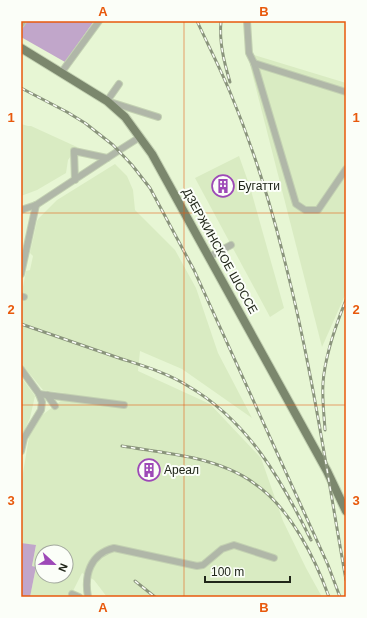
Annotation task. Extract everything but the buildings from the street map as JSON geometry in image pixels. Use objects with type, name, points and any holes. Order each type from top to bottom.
[{"type":"main road","name":"ДЗЕРЖИНСКОЕ ШОССЕ","points":[[21,48],[107,101],[125,117],[152,154],[327,471],[346,511]]},
{"type":"street","points":[[61,73],[99,21]]},
{"type":"street","points":[[247,21],[249,53],[254,63],[296,204],[304,210],[318,210],[346,169]]},
{"type":"street","points":[[254,63],[346,92]]},
{"type":"street","points":[[119,84],[107,101],[158,117]]},
{"type":"street","points":[[21,210],[36,205],[140,138]]},
{"type":"street","points":[[75,180],[74,151],[107,158]]},
{"type":"street","points":[[21,274],[36,205]]},
{"type":"street","points":[[21,238],[29,238]]},
{"type":"street","points":[[209,257],[231,245]]},
{"type":"street","points":[[23,265],[31,263],[25,258]]},
{"type":"street","points":[[21,369],[39,394],[42,402],[41,410],[24,438],[21,451]]},
{"type":"street","points":[[39,394],[124,405]]},
{"type":"street","points":[[47,394],[55,406]]},
{"type":"street","points":[[88,597],[87,580],[93,561],[105,550],[114,548],[197,566],[204,565],[222,548],[234,545],[274,558]]},
{"type":"street","points":[[72,594],[79,597]]},
{"type":"shaded area","points":[[26,21],[94,21],[65,62],[21,37],[21,31]]},
{"type":"shaded area","points":[[254,55],[346,83],[346,293],[322,347],[249,61]]},
{"type":"shaded area","points":[[21,124],[31,126],[77,147],[68,160],[66,173],[37,190],[21,196]]},
{"type":"shaded area","points":[[239,156],[250,187],[284,308],[270,317],[195,178]]},
{"type":"shaded area","points":[[115,164],[127,176],[133,190],[135,210],[175,250],[196,288],[218,353],[252,418],[182,369],[140,351],[138,371],[210,404],[261,458],[283,521],[322,597],[107,597],[94,580],[82,573],[70,597],[30,597],[34,577],[34,584],[74,584],[74,544],[34,544],[34,546],[21,543],[21,485],[29,437],[41,416],[62,400],[64,393],[43,390],[21,363],[21,301],[23,301],[25,293],[22,292],[26,271],[30,270],[33,256],[30,253],[39,218],[57,200]]},
{"type":"shaded area","points":[[21,377],[35,396],[30,418],[21,438]]},
{"type":"shaded area","points":[[21,543],[34,545],[32,566],[34,566],[34,577],[30,597],[21,597]]},
{"type":"shaded area","points":[[34,556],[34,566],[32,566]]},
{"type":"railway","points":[[197,21],[226,83],[246,134],[268,198],[280,241],[295,301],[311,381],[346,580]]},
{"type":"railway","points":[[221,21],[222,52],[230,82]]},
{"type":"railway","points":[[21,88],[85,123],[113,145],[132,165],[150,188],[194,270],[328,565],[340,597]]},
{"type":"railway","points":[[325,430],[323,395],[324,373],[331,341],[346,300]]},
{"type":"railway","points":[[21,324],[162,373],[180,381],[209,400],[228,416],[261,453],[288,495],[311,540]]},
{"type":"railway","points":[[122,446],[202,460],[234,471],[255,484],[268,494],[279,506],[300,535],[309,550],[329,597]]},
{"type":"railway","points":[[135,581],[155,597]]},
{"type":"place","name":"Бугатти","points":[[223,186]]},
{"type":"place","name":"Ареал","points":[[149,470]]}]
